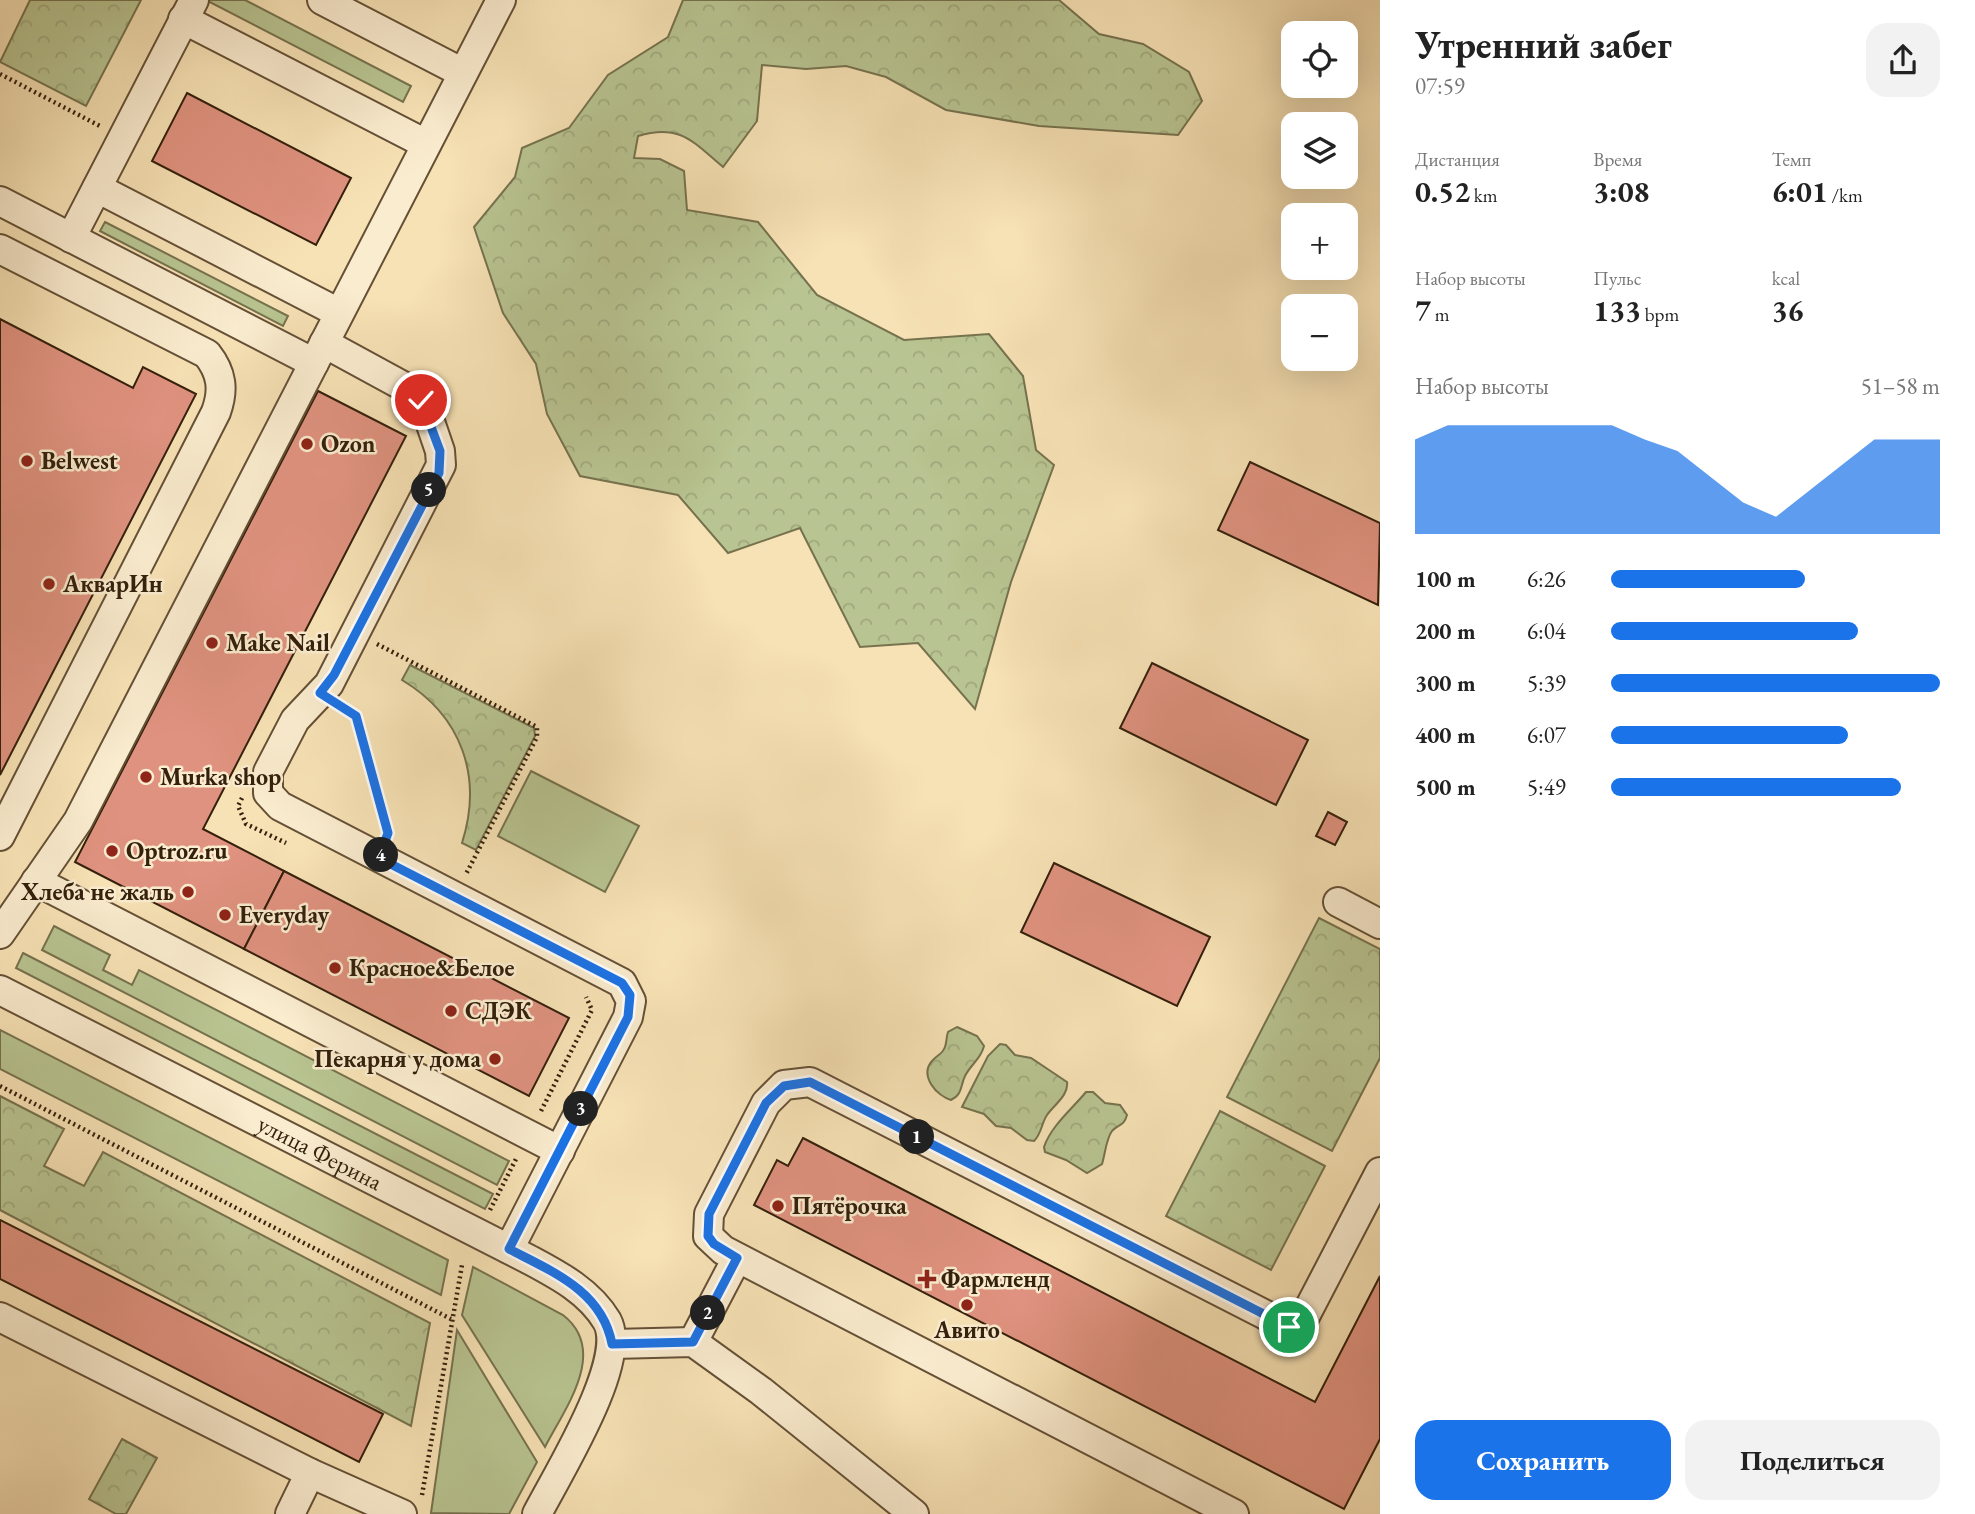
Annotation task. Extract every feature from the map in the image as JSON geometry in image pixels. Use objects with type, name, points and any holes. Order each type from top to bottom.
[{"type":"street","points":[[323,0],[463,73]]},
{"type":"street","points":[[0,934],[78,821],[501,0]]},
{"type":"street","points":[[71,238],[188,10],[426,144]]},
{"type":"street","points":[[97,188],[340,313]]},
{"type":"street","points":[[0,201],[71,238],[319,353],[414,392],[426,410],[441,458],[439,473],[329,684],[295,720],[268,772],[268,793],[280,806],[622,983],[630,995],[628,1017],[509,1249]]},
{"type":"street","points":[[0,248],[207,354],[215,363],[221,383],[216,412],[0,836]]},
{"type":"street","points":[[36,881],[560,1151]]},
{"type":"street","points":[[1338,902],[1380,924]]},
{"type":"street","name":"улица Ферина","points":[[0,990],[567,1280],[593,1302],[608,1324],[612,1344]]},
{"type":"street","points":[[1234,1514],[737,1258],[714,1244],[708,1236],[709,1214],[766,1103],[775,1091],[795,1082],[810,1082],[1289,1327],[1303,1320],[1380,1172]]},
{"type":"street","points":[[693,1342],[737,1258]]},
{"type":"street","points":[[0,1317],[310,1473],[411,1507]]},
{"type":"street","points":[[537,1514],[592,1408],[606,1375],[612,1344],[693,1342],[761,1391],[914,1514]]},
{"type":"street","points":[[290,1514],[310,1473]]},
{"type":"path","points":[[0,74],[123,137]]},
{"type":"path","points":[[356,633],[535,725],[538,730],[455,897]]},
{"type":"path","points":[[320,693],[356,716],[388,833],[379,858]]},
{"type":"path","points":[[238,806],[245,793]]},
{"type":"path","points":[[545,1104],[593,1010],[588,998]]},
{"type":"path","points":[[0,1086],[451,1319]]},
{"type":"path","points":[[488,1214],[514,1163]]},
{"type":"path","points":[[411,1507],[462,1265]]},
{"type":"green space","points":[[30,0],[141,0],[86,106],[0,62]]},
{"type":"green space","points":[[206,0],[245,0],[411,86],[403,102]]},
{"type":"green space","points":[[683,0],[1059,0],[1099,34],[1143,44],[1189,72],[1202,101],[1178,135],[1039,126],[946,110],[886,77],[846,66],[806,69],[762,65],[757,121],[723,167],[685,137],[665,132],[638,136],[634,158],[660,159],[684,171],[687,210],[758,222],[817,295],[904,340],[989,334],[1023,376],[1036,450],[1054,465],[1011,582],[975,709],[918,643],[860,647],[800,528],[728,553],[678,495],[580,476],[547,414],[536,364],[503,313],[474,227],[515,177],[522,148],[569,128],[608,75],[668,37]]},
{"type":"green space","points":[[105,222],[288,316],[283,326],[100,231]]},
{"type":"green space","points":[[410,665],[534,728],[535,736],[476,850],[462,843],[470,795],[462,750],[440,711],[402,680]]},
{"type":"green space","points":[[531,771],[639,826],[605,892],[498,836]]},
{"type":"green space","points":[[1319,918],[1380,949],[1380,1058],[1332,1151],[1227,1097]]},
{"type":"green space","points":[[54,926],[110,955],[103,970],[132,985],[139,970],[509,1161],[497,1185],[42,950]]},
{"type":"green space","points":[[23,953],[493,1194],[485,1209],[16,968]]},
{"type":"green space","points":[[957,1027],[977,1036],[984,1046],[965,1076],[959,1092],[951,1100],[935,1090],[928,1073],[932,1061],[946,1045],[948,1032]]},
{"type":"green space","points":[[0,1030],[448,1260],[441,1295],[0,1069]]},
{"type":"green space","points":[[1000,1044],[1006,1045],[1015,1055],[1031,1058],[1067,1082],[1063,1096],[1047,1115],[1034,1141],[1027,1140],[1011,1128],[996,1126],[984,1114],[962,1107],[988,1056]]},
{"type":"green space","points":[[1086,1092],[1093,1092],[1105,1103],[1120,1105],[1127,1115],[1123,1123],[1110,1134],[1102,1164],[1087,1173],[1066,1160],[1045,1152],[1044,1147],[1057,1125]]},
{"type":"green space","points":[[0,1096],[64,1129],[44,1166],[84,1186],[103,1152],[430,1323],[411,1426],[0,1210]]},
{"type":"green space","points":[[1220,1111],[1325,1166],[1271,1270],[1166,1216]]},
{"type":"green space","points":[[473,1267],[563,1315],[576,1329],[582,1345],[583,1362],[579,1380],[545,1447],[462,1315]]},
{"type":"green space","points":[[457,1330],[537,1462],[509,1514],[431,1513]]},
{"type":"green space","points":[[122,1439],[157,1458],[126,1514],[116,1514],[89,1499]]},
{"type":"building","points":[[187,93],[351,178],[316,245],[152,161]]},
{"type":"building","name":"АкварИн","points":[[0,319],[133,388],[143,367],[196,394],[0,775]]},
{"type":"building","points":[[318,391],[406,436],[203,829],[284,871],[244,949],[75,862]]},
{"type":"building","points":[[1250,462],[1380,523],[1378,605],[1218,530]]},
{"type":"building","points":[[1152,663],[1308,740],[1276,805],[1120,728]]},
{"type":"building","points":[[1328,812],[1347,822],[1335,845],[1316,836]]},
{"type":"building","points":[[1054,863],[1210,937],[1177,1006],[1021,932]]},
{"type":"building","points":[[284,871],[569,1018],[529,1096],[244,949]]},
{"type":"building","points":[[803,1138],[1315,1402],[1380,1276],[1380,1439],[1344,1509],[754,1205],[777,1160],[788,1166]]},
{"type":"building","points":[[0,1220],[383,1414],[359,1462],[0,1279]]},
{"type":"place","name":"Ozon","points":[[307,444]]},
{"type":"place","name":"Belwest","points":[[27,461]]},
{"type":"place","name":"АкварИн","points":[[49,584]]},
{"type":"place","name":"Make Nail","points":[[212,643]]},
{"type":"place","name":"Murka shop","points":[[146,777]]},
{"type":"place","name":"Optroz.ru","points":[[112,851]]},
{"type":"place","name":"Хлеба не жаль","points":[[188,892]]},
{"type":"place","name":"Everyday","points":[[225,915]]},
{"type":"place","name":"Красное&Белое","points":[[335,968]]},
{"type":"place","name":"СДЭК","points":[[451,1011]]},
{"type":"place","name":"Пекарня у дома","points":[[495,1059]]},
{"type":"place","name":"Пятёрочка","points":[[778,1206]]},
{"type":"place","name":"Фармленд","points":[[927,1279]]},
{"type":"place","name":"Авито","points":[[967,1305]]},
{"type":"route","points":[[421,400],[440,451],[439,473],[334,675],[326,689],[320,693],[356,716],[388,833],[387,843],[379,858],[622,983],[631,1001],[628,1017],[509,1249],[567,1280],[593,1302],[608,1324],[612,1344],[693,1342],[737,1258],[714,1244],[708,1236],[706,1226],[709,1214],[766,1103],[775,1091],[795,1082],[810,1082],[1289,1327]]}]
